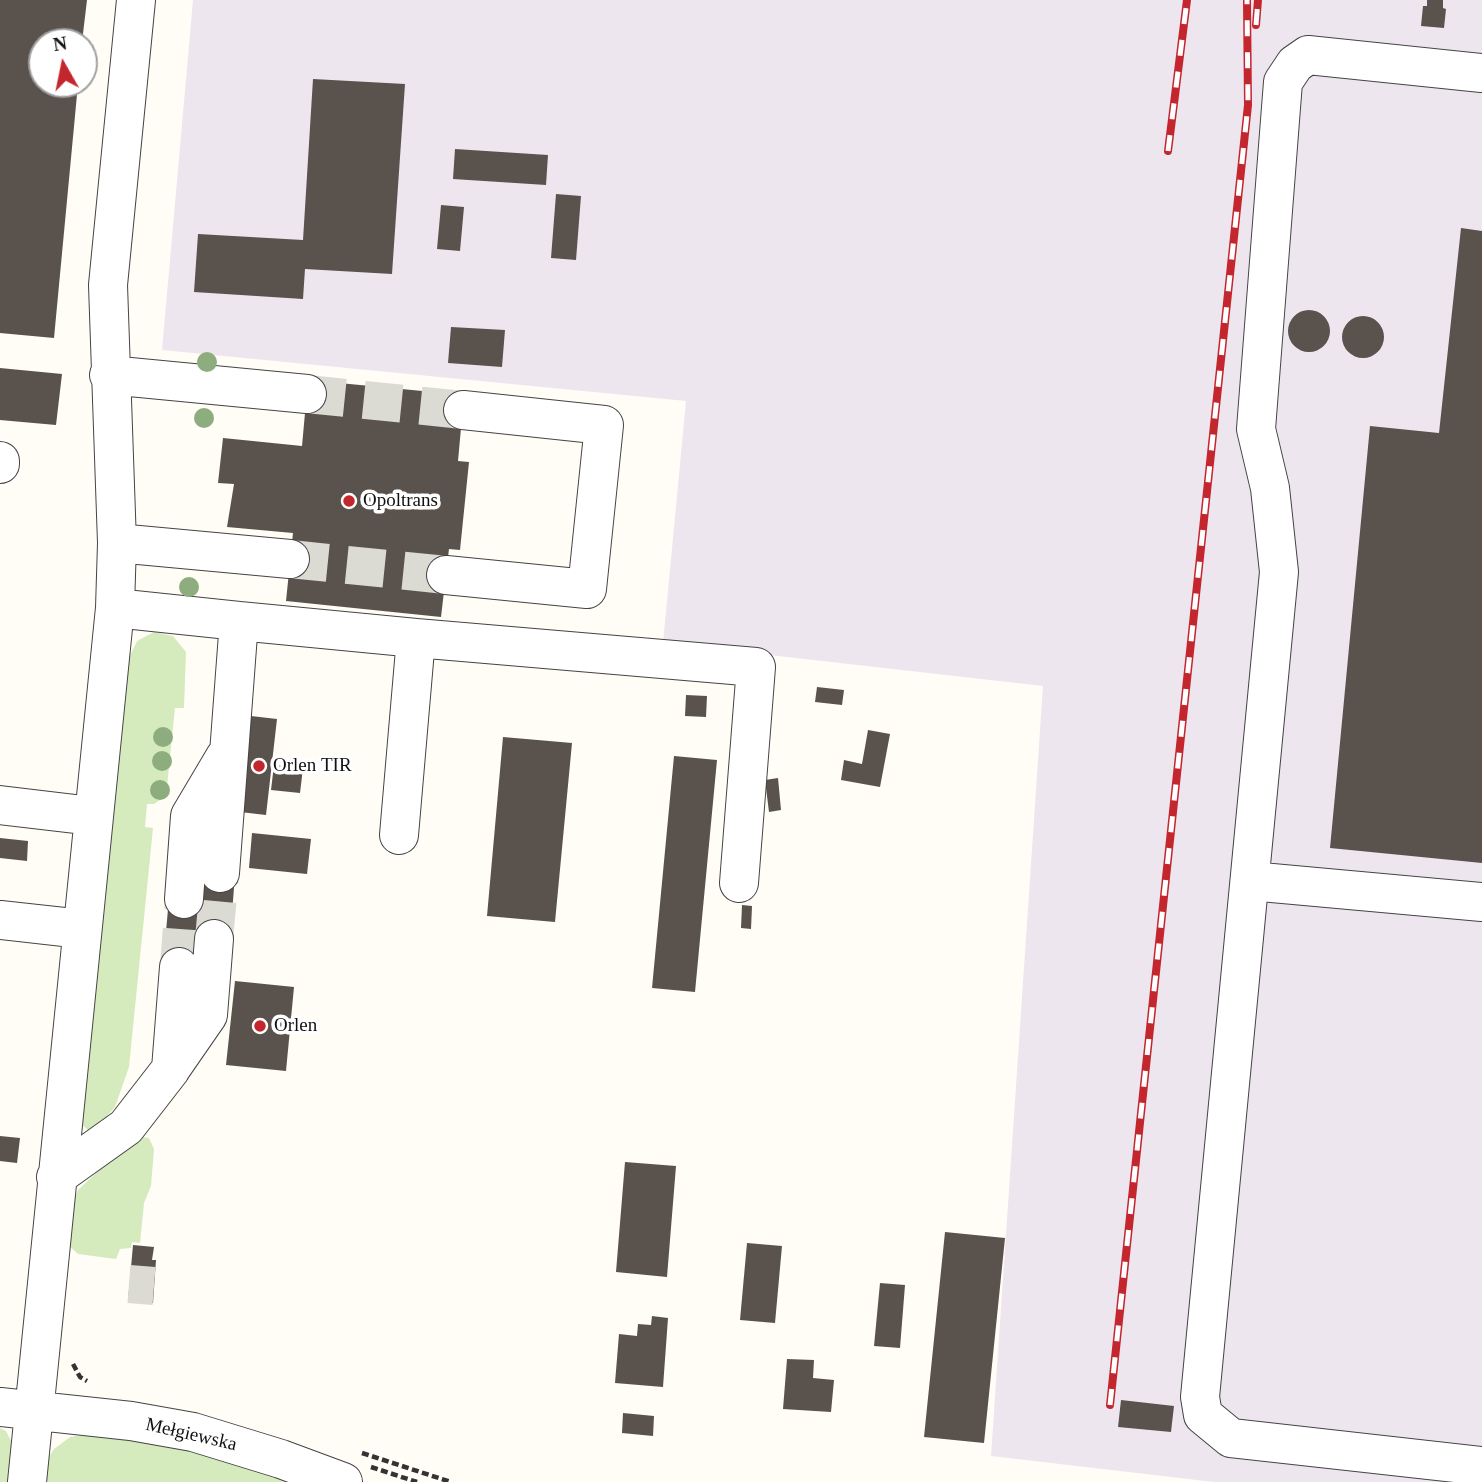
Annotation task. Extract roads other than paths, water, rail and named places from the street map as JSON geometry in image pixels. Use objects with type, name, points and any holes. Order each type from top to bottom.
[{"type":"street","points":[[27,1482],[17,1409],[56,1177],[115,608],[117,543],[108,285],[136,0]]},
{"type":"street","points":[[1482,73],[1308,55],[1295,64],[1283,82],[1256,429],[1270,488],[1279,572],[1200,1397],[1203,1415],[1231,1437],[1250,1442],[1482,1466]]},
{"type":"street","points":[[110,375],[307,394]]},
{"type":"street","points":[[446,575],[587,589],[604,425],[463,410]]},
{"type":"street","points":[[117,543],[290,559]]},
{"type":"street","points":[[115,608],[416,638],[756,667],[739,883]]},
{"type":"street","points":[[220,873],[239,621]]},
{"type":"street","points":[[400,835],[416,638]]},
{"type":"street","points":[[184,899],[190,816],[229,750]]},
{"type":"street","points":[[0,806],[92,816]]},
{"type":"street","points":[[1250,881],[1482,902]]},
{"type":"street","points":[[0,920],[82,929]]},
{"type":"street","points":[[56,1177],[125,1127],[171,1069],[208,1015],[214,939]]},
{"type":"street","points":[[171,1069],[179,967]]},
{"type":"street","name":"Mełgiewska","points":[[17,1409],[131,1421],[193,1432],[281,1459],[343,1482]]},
{"type":"tunnel","points":[[307,394],[463,410]]},
{"type":"tunnel","points":[[290,559],[446,575]]},
{"type":"tunnel","points":[[214,939],[220,873]]},
{"type":"tunnel","points":[[179,967],[184,899]]},
{"type":"tunnel","points":[[129,1284],[154,1286]]},
{"type":"railway","points":[[1168,151],[1187,0]]},
{"type":"railway","points":[[1110,1405],[1248,105],[1247,0]]},
{"type":"railway","points":[[1256,25],[1258,0]]},
{"type":"place","name":"Opoltrans","points":[[349,501]]},
{"type":"place","name":"Orlen TIR","points":[[259,766]]},
{"type":"place","name":"Orlen","points":[[260,1026]]}]
